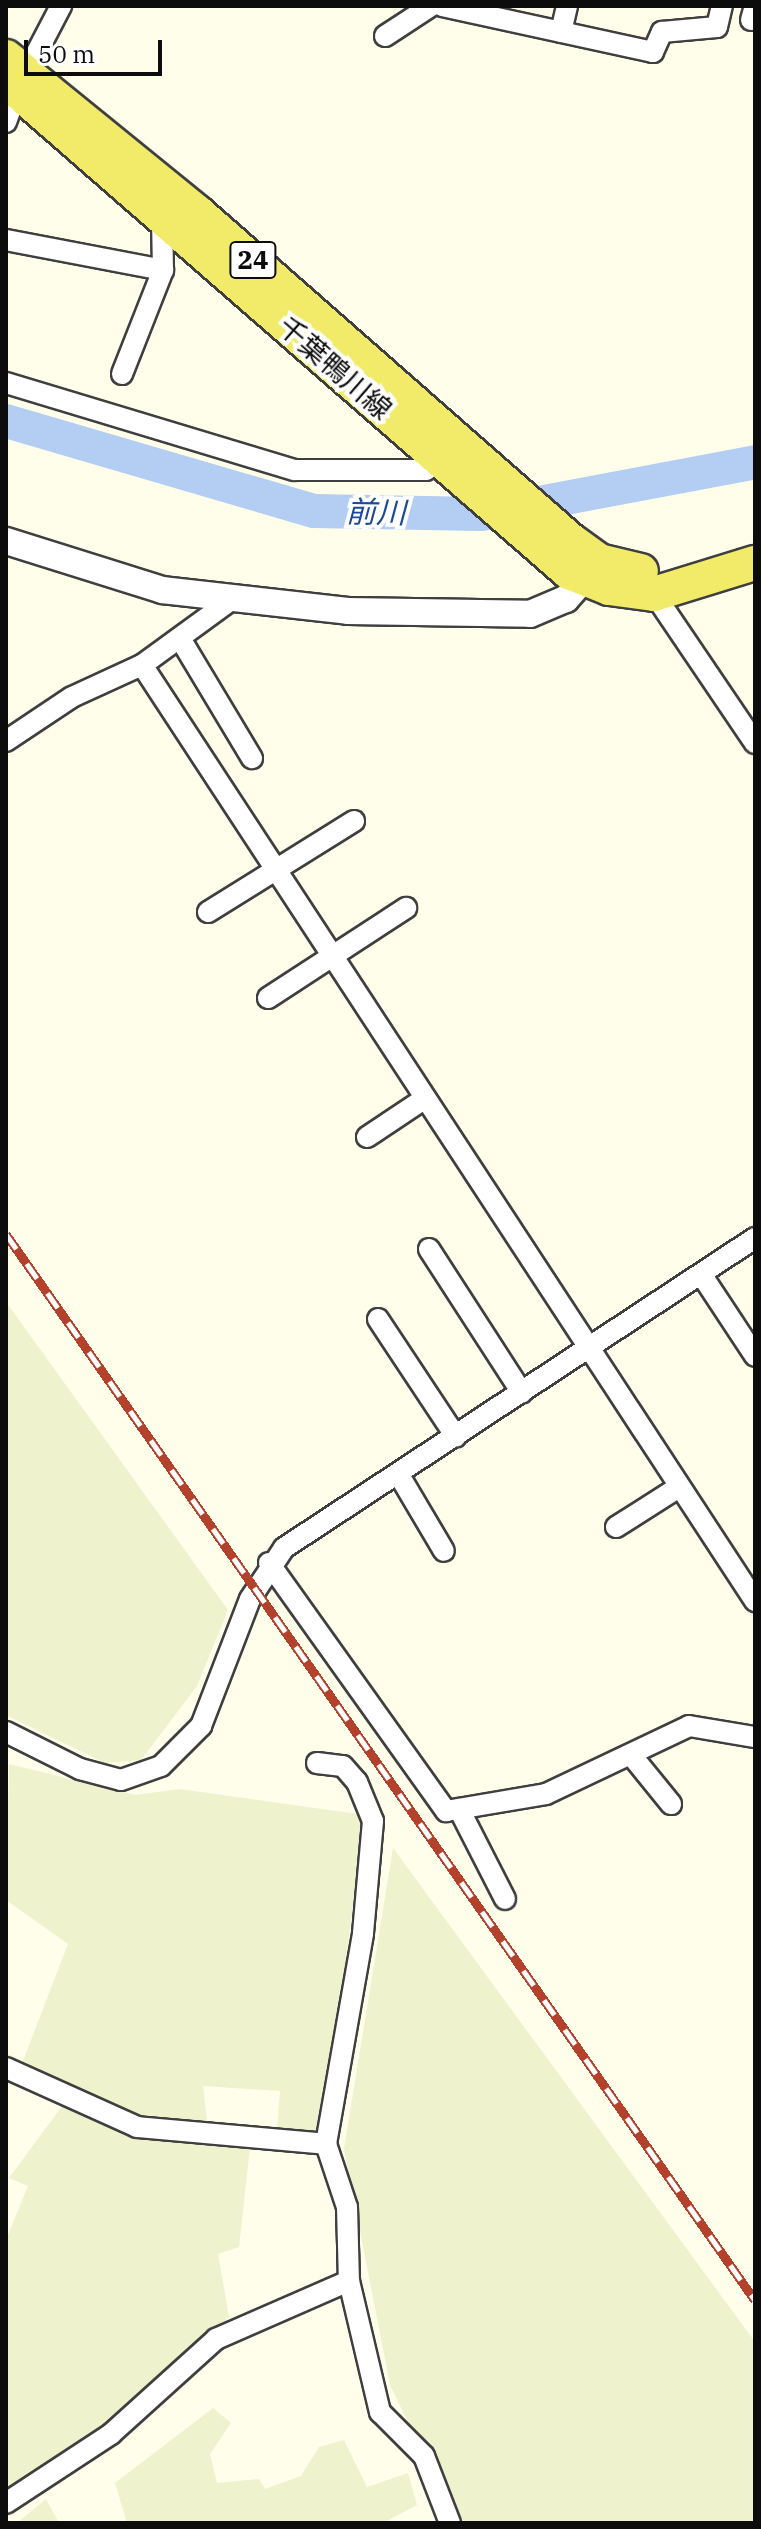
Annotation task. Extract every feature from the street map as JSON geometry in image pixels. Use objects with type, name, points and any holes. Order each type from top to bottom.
[{"type":"main road","name":"千葉鴨川線","points":[[12,85],[537,546],[585,561],[689,580]]},
{"type":"main road","name":"千葉鴨川線","points":[[12,85],[211,224],[493,473],[585,561],[654,594],[689,580],[755,563]]},
{"type":"street","points":[[12,85],[61,6]]},
{"type":"street","points":[[385,36],[431,6]]},
{"type":"street","points":[[442,6],[653,52],[662,32],[717,27],[722,6]]},
{"type":"street","points":[[561,32],[567,6]]},
{"type":"street","points":[[122,374],[163,270],[162,219]]},
{"type":"street","points":[[6,240],[163,270]]},
{"type":"street","points":[[6,383],[294,470],[426,470],[446,466]]},
{"type":"street","points":[[6,541],[112,577],[227,603],[530,614],[557,605],[585,561]]},
{"type":"street","points":[[654,594],[755,743]]},
{"type":"street","points":[[6,741],[72,697],[142,665],[181,640],[227,603]]},
{"type":"street","points":[[181,640],[252,758]]},
{"type":"street","points":[[142,665],[755,1601]]},
{"type":"street","points":[[208,912],[354,821]]},
{"type":"street","points":[[268,998],[406,908]]},
{"type":"street","points":[[367,1137],[424,1099]]},
{"type":"street","points":[[6,1732],[80,1769],[121,1780],[161,1766],[201,1726],[269,1563],[755,1238]]},
{"type":"street","points":[[429,1249],[522,1393]]},
{"type":"street","points":[[701,1274],[755,1356]]},
{"type":"street","points":[[378,1319],[456,1437]]},
{"type":"street","points":[[399,1475],[444,1551]]},
{"type":"street","points":[[616,1527],[679,1487]]},
{"type":"street","points":[[269,1563],[446,1811],[546,1794],[632,1756],[689,1726],[755,1737]]},
{"type":"street","points":[[632,1756],[671,1804]]},
{"type":"street","points":[[317,1763],[350,1774],[373,1821],[363,1934],[326,2144],[347,2207],[349,2281],[380,2412],[424,2456],[450,2523]]},
{"type":"street","points":[[459,1809],[505,1899]]},
{"type":"street","points":[[6,2068],[137,2127],[326,2144]]},
{"type":"street","points":[[6,2503],[111,2434],[216,2339],[349,2281]]},
{"type":"green space","points":[[6,1302],[228,1610],[197,1686],[141,1760],[105,1763],[6,1715]]},
{"type":"green space","points":[[9,1764],[135,1795],[180,1789],[365,1815],[323,2133],[277,2131],[280,2091],[203,2086],[210,2145],[250,2147],[239,2247],[218,2254],[229,2317],[118,2417],[6,2490],[6,2240],[28,2186],[9,2178],[71,2094],[21,2066],[68,1944],[6,1900]]},
{"type":"green space","points":[[393,1848],[755,2342],[755,2523],[446,2523],[433,2474],[390,2385],[344,2149]]},
{"type":"green space","points":[[213,2408],[231,2423],[210,2454],[217,2483],[259,2479],[265,2489],[301,2476],[319,2447],[344,2440],[367,2487],[408,2473],[417,2505],[383,2523],[127,2523],[115,2483]]},
{"type":"green space","points":[[46,2499],[59,2523],[17,2523]]},
{"type":"waterway","name":"前川","points":[[6,421],[314,511],[481,514],[755,462]]},
{"type":"railway","points":[[6,1234],[755,2300]]}]
